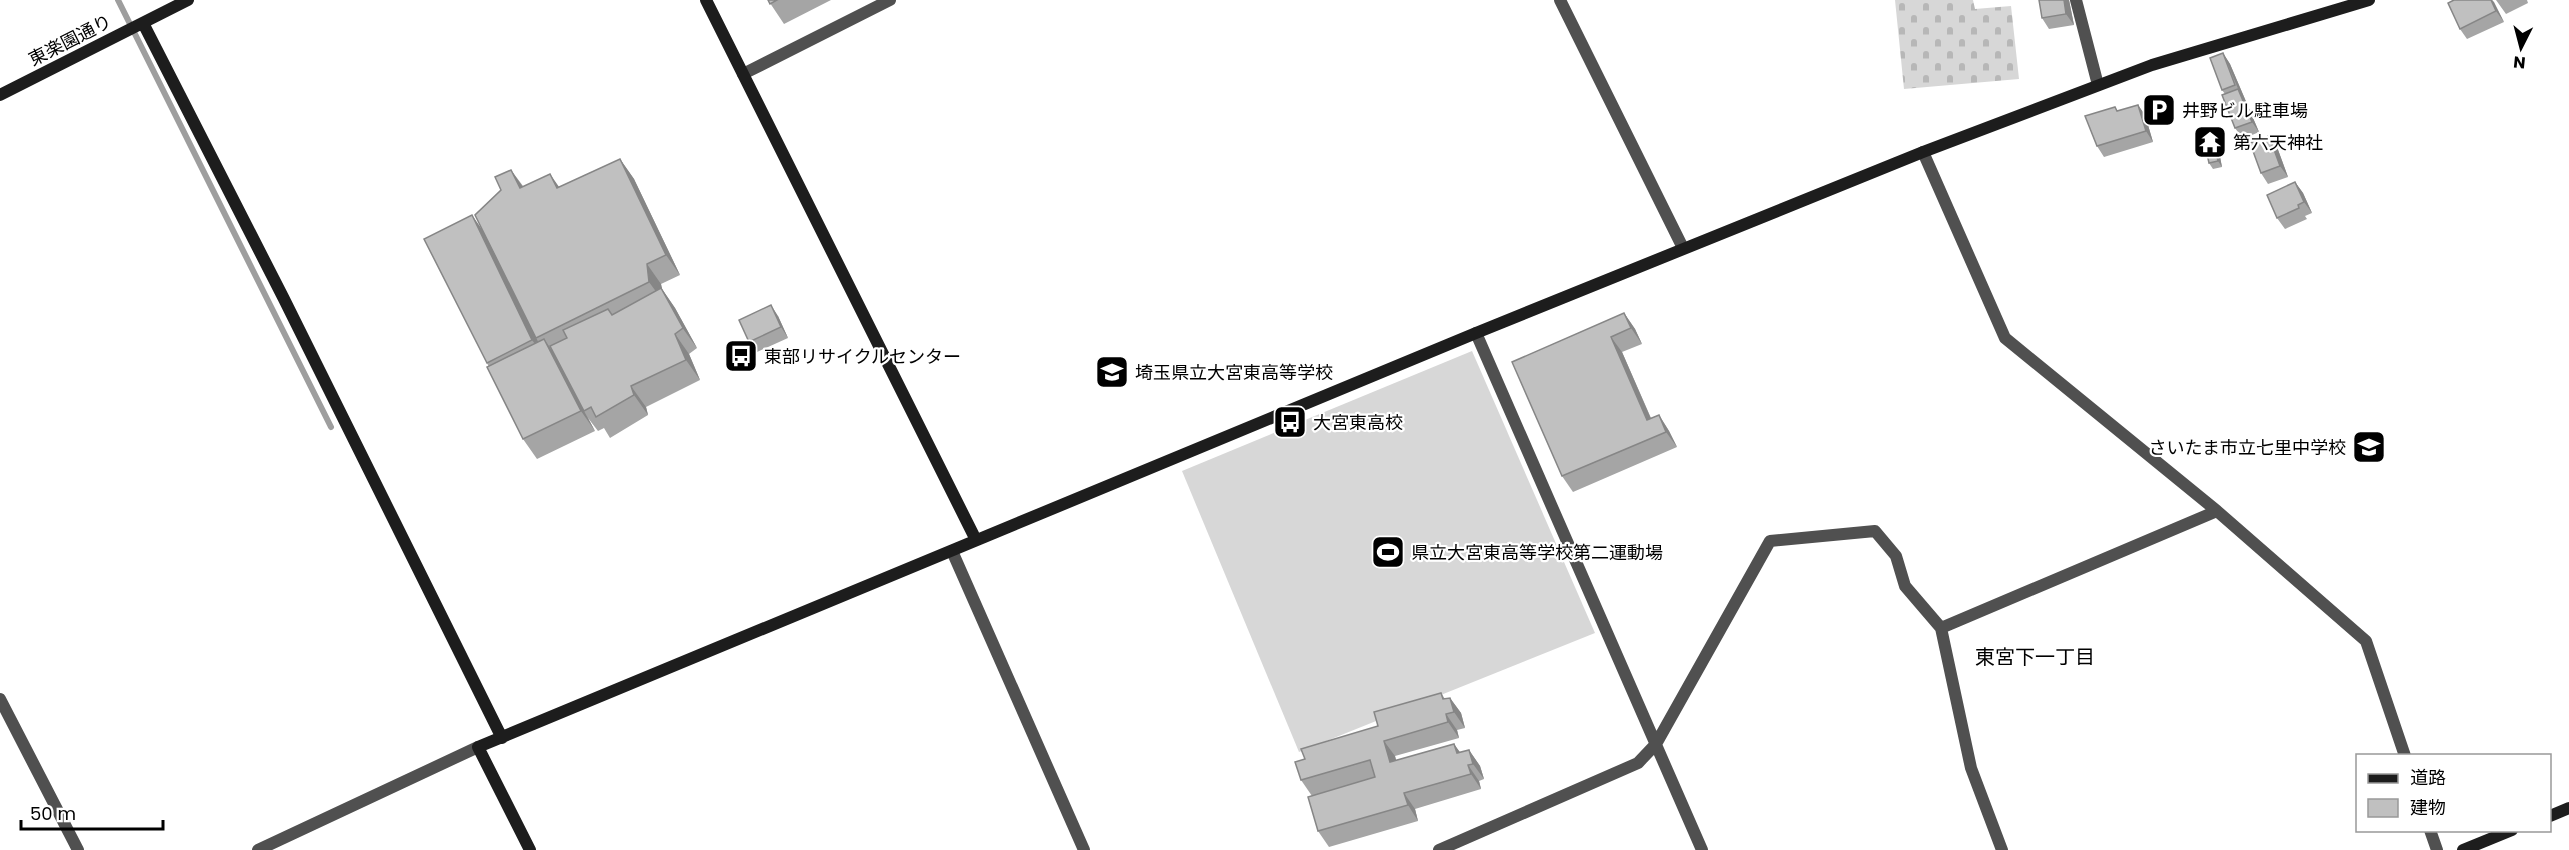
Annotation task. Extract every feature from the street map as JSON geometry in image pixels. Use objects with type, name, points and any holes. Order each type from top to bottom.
[{"type":"street","name":"東楽園通り","points":[[0,95],[188,0]]},
{"type":"street","points":[[706,0],[976,540]]},
{"type":"street","points":[[743,74],[890,0]]},
{"type":"street","points":[[1560,0],[1683,248]]},
{"type":"street","points":[[2076,0],[2098,85]]},
{"type":"street","points":[[258,850],[478,747],[1683,248],[2098,85],[2190,52],[2369,0]]},
{"type":"street","points":[[143,23],[289,309],[502,738]]},
{"type":"street","points":[[1923,153],[2005,338],[2217,511],[2366,641],[2404,754]]},
{"type":"street","points":[[1476,333],[1702,850]]},
{"type":"street","points":[[1941,628],[2217,511]]},
{"type":"street","points":[[1438,850],[1638,763],[1656,744],[1770,541],[1875,531],[1896,556],[1905,585],[1941,628],[1971,768],[2002,850]]},
{"type":"street","points":[[952,550],[1084,850]]},
{"type":"street","points":[[0,699],[78,850]]},
{"type":"street","points":[[478,747],[530,850]]},
{"type":"street","points":[[2551,816],[2569,808]]},
{"type":"street","points":[[2430,832],[2437,850]]},
{"type":"street","points":[[2463,850],[2509,832]]},
{"type":"green space","points":[[1895,0],[1973,0],[1975,9],[2011,6],[2019,79],[1904,89]]},
{"type":"green space","name":"県立大宮東高等学校第二運動場","points":[[1472,351],[1595,633],[1299,752],[1182,471]]},
{"type":"building","points":[[2039,0],[2064,0],[2066,14],[2042,18]]},
{"type":"building","points":[[2454,0],[2491,0],[2496,11],[2460,29],[2448,3]]},
{"type":"building","points":[[2223,53],[2235,85],[2222,90],[2210,58]]},
{"type":"building","points":[[2238,89],[2252,122],[2235,128],[2222,95]]},
{"type":"building","points":[[2138,105],[2146,131],[2097,146],[2085,116],[2115,107],[2117,111]]},
{"type":"building","points":[[2269,136],[2280,166],[2261,173],[2250,143]]},
{"type":"building","points":[[2216,152],[2218,161],[2209,163],[2207,154]]},
{"type":"building","points":[[620,159],[666,255],[647,264],[649,282],[536,338],[475,215],[501,190],[495,177],[511,170],[520,188],[550,174],[557,188]]},
{"type":"building","points":[[2295,182],[2304,202],[2298,205],[2299,208],[2277,218],[2267,195]]},
{"type":"building","points":[[472,215],[532,340],[487,363],[424,239]]},
{"type":"building","points":[[661,288],[683,328],[675,334],[686,360],[631,386],[634,395],[596,417],[591,407],[584,411],[550,346],[567,338],[563,330],[608,309],[612,315]]},
{"type":"building","points":[[771,305],[781,327],[749,342],[739,320]]},
{"type":"building","points":[[1624,313],[1631,328],[1611,337],[1647,420],[1659,415],[1666,432],[1562,476],[1512,362]]},
{"type":"building","points":[[544,339],[581,411],[523,439],[487,367]]},
{"type":"building","points":[[1441,693],[1443,699],[1450,698],[1454,712],[1446,714],[1448,722],[1384,741],[1390,762],[1454,744],[1457,753],[1469,750],[1473,764],[1468,765],[1471,774],[1404,793],[1408,805],[1318,831],[1308,797],[1375,777],[1370,760],[1301,780],[1295,762],[1305,759],[1301,749],[1378,726],[1374,712]]},
{"type":"waterway","points":[[118,0],[331,427]]},
{"type":"place","name":"井野ビル駐車場","points":[[2159,110]]},
{"type":"place","name":"第六天神社","points":[[2210,142]]},
{"type":"place","name":"東部リサイクルセンター","points":[[741,356]]},
{"type":"place","name":"埼玉県立大宮東高等学校","points":[[1112,372]]},
{"type":"place","name":"大宮東高校","points":[[1290,422]]},
{"type":"place","name":"さいたま市立七里中学校","points":[[2369,447]]},
{"type":"place","name":"県立大宮東高等学校第二運動場","points":[[1388,552]]},
{"type":"district","name":"東宮下一丁目","points":[[2035,657]]}]
